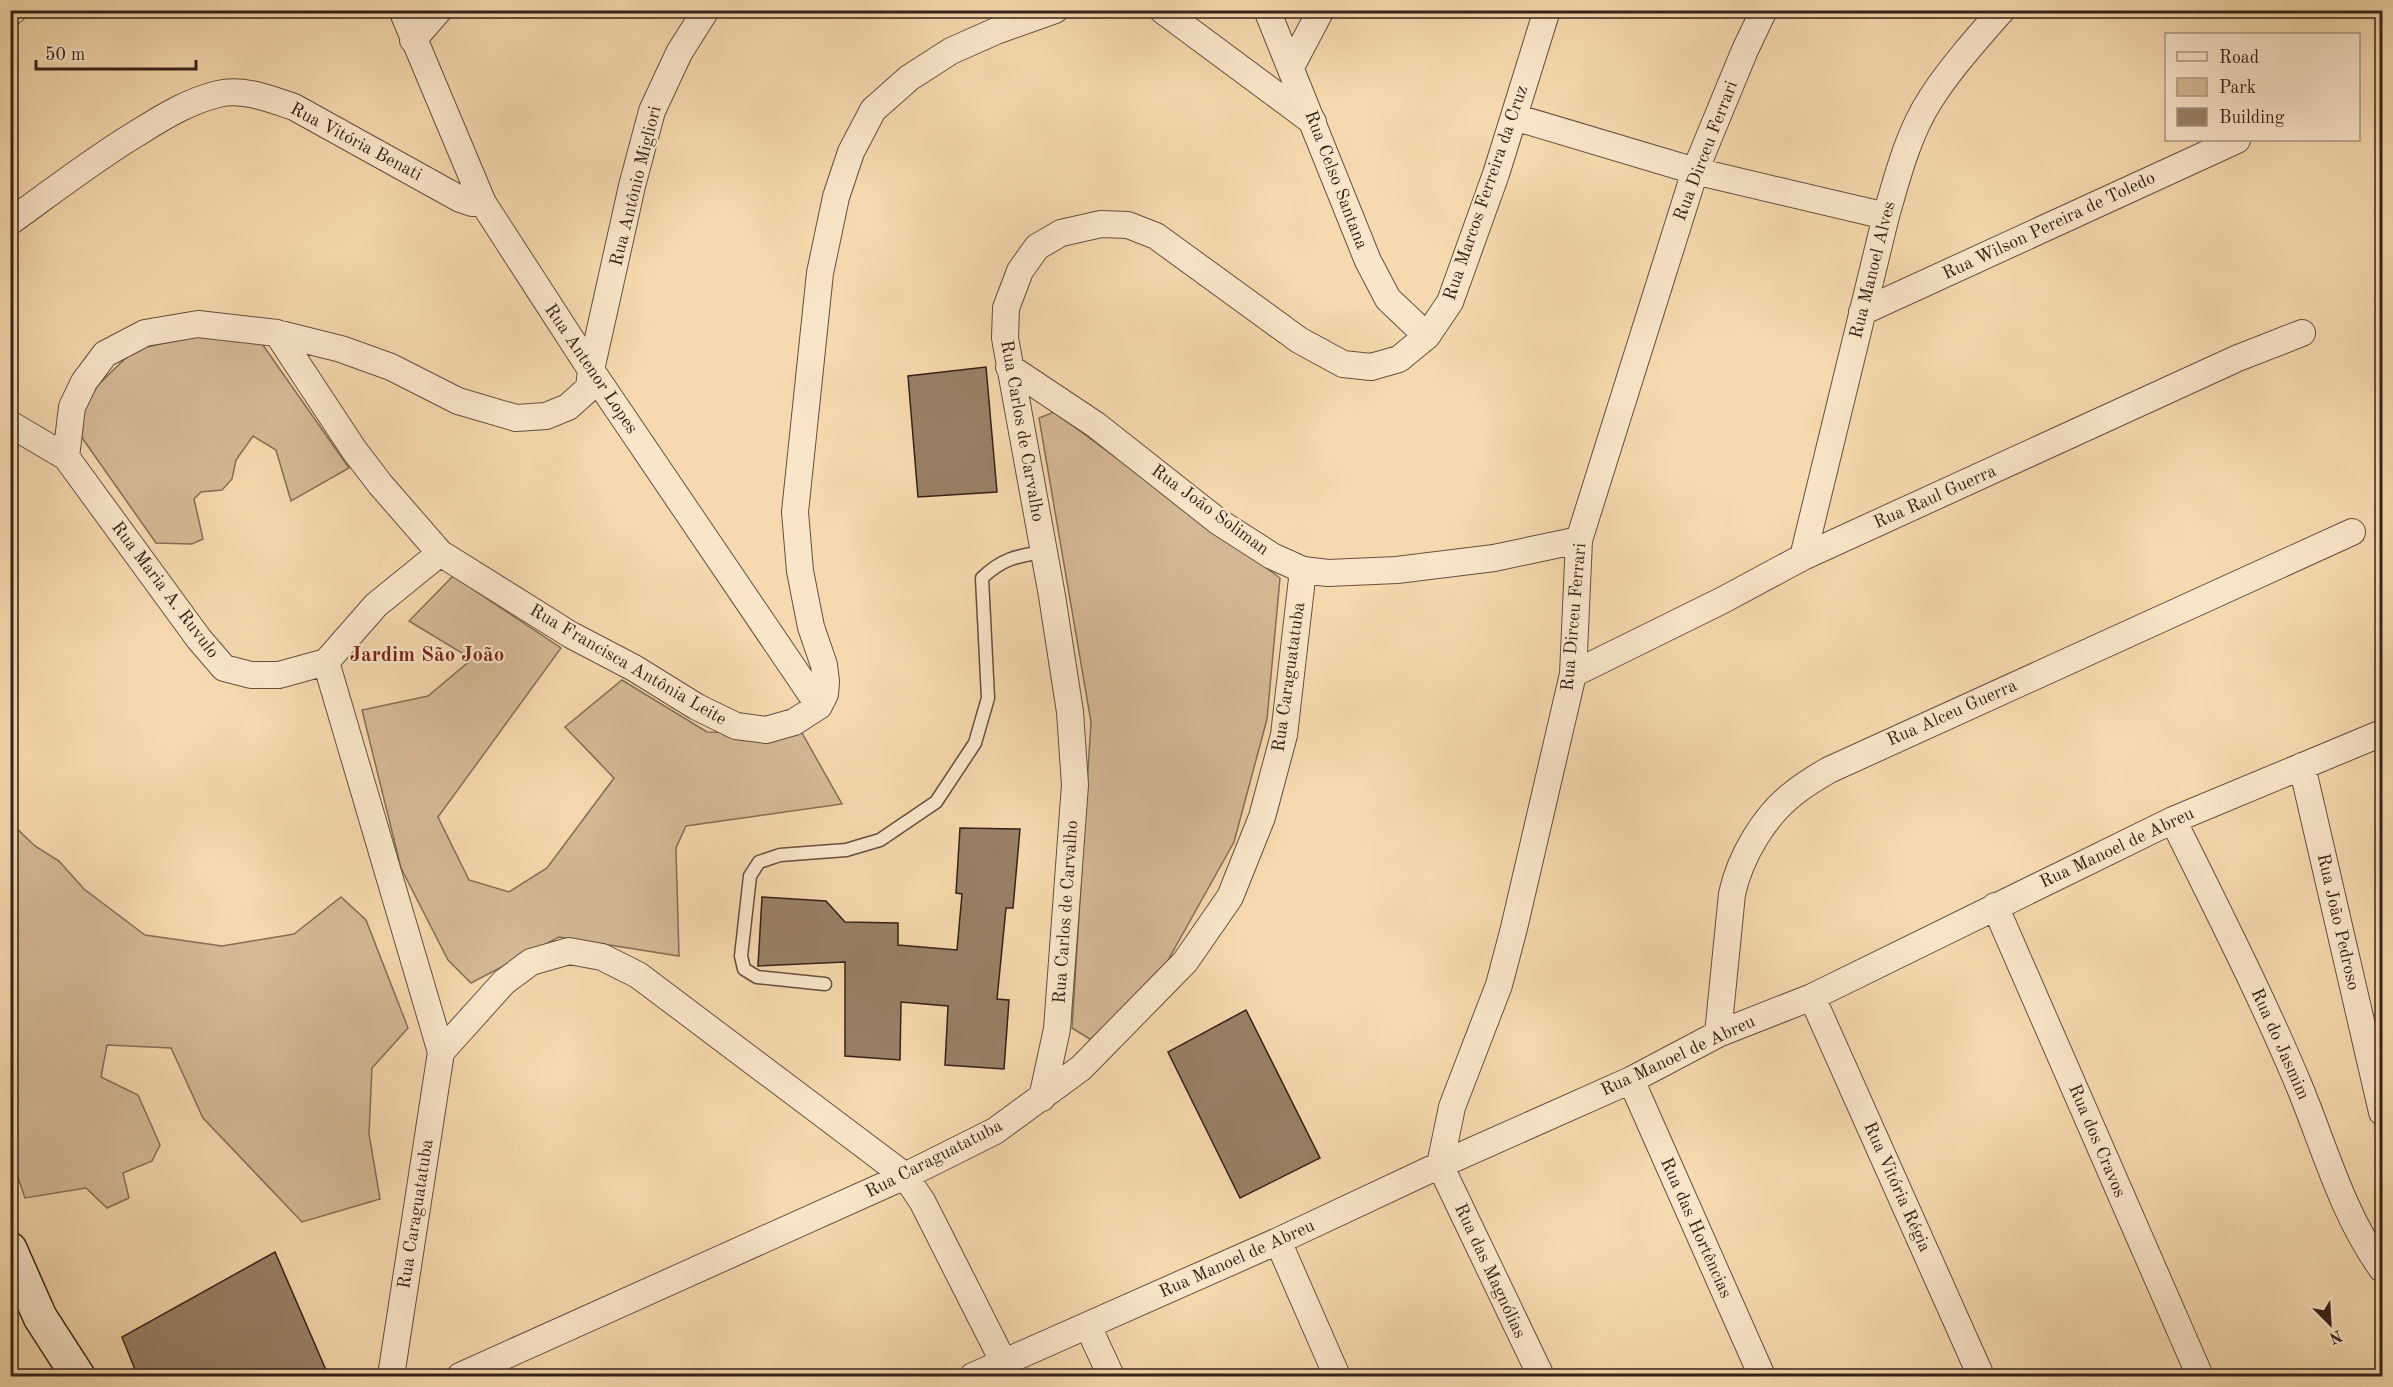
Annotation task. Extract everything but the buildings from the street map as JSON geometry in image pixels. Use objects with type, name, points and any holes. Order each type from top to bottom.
[{"type":"main road","points":[[10,1249],[40,1317],[78,1377]]},
{"type":"street","name":"Rua Antenor Lopes","points":[[402,10],[412,40],[483,203],[591,370],[819,706]]},
{"type":"street","points":[[412,40],[439,10]]},
{"type":"street","name":"Rua Antônio Migliori","points":[[66,457],[72,407],[84,382],[105,354],[145,333],[198,324],[277,333],[341,349],[381,363],[458,401],[516,418],[546,416],[568,407],[590,388],[591,370],[632,186],[652,111],[679,53],[706,10]]},
{"type":"street","points":[[819,706],[825,694],[824,665],[811,627],[800,571],[795,512],[820,273],[836,197],[851,152],[873,110],[909,78],[951,51],[996,31],[1055,10]]},
{"type":"street","points":[[1162,10],[1313,122]]},
{"type":"street","name":"Rua Celso Santana","points":[[1267,10],[1368,261],[1388,299],[1427,336]]},
{"type":"street","points":[[1291,67],[1321,10]]},
{"type":"street","name":"Rua Marcos Ferreira da Cruz","points":[[1399,359],[1427,336],[1450,302],[1514,117],[1547,10]]},
{"type":"street","name":"Rua Dirceu Ferrari","points":[[1440,1165],[1452,1107],[1491,1007],[1505,962],[1573,674],[1579,540],[1695,171],[1764,10]]},
{"type":"street","name":"Rua Manoel Alves","points":[[1803,557],[1862,312],[1901,163],[1929,101],[2002,10]]},
{"type":"street","name":"Rua Vitória Benati","points":[[10,222],[108,150],[171,112],[218,94],[243,93],[294,107],[460,198],[472,203],[483,203]]},
{"type":"street","points":[[1514,117],[1695,171],[1886,216]]},
{"type":"street","name":"Rua Wilson Pereira de Toledo","points":[[1862,312],[2234,141]]},
{"type":"street","name":"Rua Carlos de Carvalho","points":[[1042,1098],[1057,1029],[1075,785],[1070,712],[1005,338],[1006,308],[1020,272],[1037,247],[1060,233],[1101,224],[1128,225],[1156,236],[1299,340],[1343,364],[1371,367],[1399,359]]},
{"type":"street","name":"Rua Francisca Antônia Leite","points":[[277,333],[354,450],[380,484],[440,553],[571,635],[634,668],[697,707],[736,726],[766,730],[794,722],[819,706]]},
{"type":"street","name":"Rua Raul Guerra","points":[[1573,674],[1723,600],[1803,557],[2238,358],[2302,333]]},
{"type":"street","name":"Rua João Soliman","points":[[1009,367],[1096,425],[1219,522],[1272,556],[1303,570],[1328,573],[1397,570],[1494,558],[1579,540]]},
{"type":"street","points":[[10,424],[66,457]]},
{"type":"street","name":"Rua Maria A. Ruvulo","points":[[66,457],[200,639],[224,668],[244,674],[279,675],[326,662]]},
{"type":"street","name":"Rua Alceu Guerra","points":[[1718,1034],[1736,874],[1767,821],[1792,794],[1829,770],[2352,532]]},
{"type":"street","points":[[440,553],[376,605],[326,662],[441,1052]]},
{"type":"street","name":"Rua Caraguatatuba","points":[[460,1377],[905,1176],[995,1131],[1081,1068],[1185,962],[1230,897],[1262,817],[1284,735],[1303,570]]},
{"type":"street","name":"Rua Manoel de Abreu","points":[[973,1377],[1630,1080],[1718,1034],[1812,997],[2173,820],[2382,733]]},
{"type":"street","name":"Rua João Pedroso","points":[[2302,766],[2382,1112]]},
{"type":"street","name":"Rua do Jasmim","points":[[2173,820],[2266,1012],[2299,1086],[2339,1190],[2366,1247],[2382,1269]]},
{"type":"street","name":"Rua dos Cravos","points":[[1995,906],[2200,1377]]},
{"type":"street","points":[[441,1052],[504,982],[531,963],[569,951],[602,957],[638,975],[905,1176],[922,1201],[1004,1363]]},
{"type":"street","name":"Rua Vitória Régia","points":[[1812,997],[1981,1377]]},
{"type":"street","name":"Rua Carlos de Carvalho","points":[[1057,1029],[1081,1068]]},
{"type":"street","name":"Rua Caraguatatuba","points":[[392,1377],[441,1052]]},
{"type":"street","name":"Rua das Hortências","points":[[1630,1080],[1762,1377]]},
{"type":"street","name":"Rua das Magnólias","points":[[1440,1165],[1540,1377]]},
{"type":"street","points":[[1278,1241],[1337,1377]]},
{"type":"street","points":[[1088,1326],[1112,1377]]},
{"type":"lane","points":[[825,984],[757,978],[744,969],[741,956],[750,876],[759,862],[780,855],[846,850],[880,840],[936,802],[975,743],[988,698],[982,578],[997,564],[1018,555],[1043,552]]},
{"type":"green space","points":[[200,335],[258,338],[349,468],[291,501],[276,450],[253,436],[236,460],[232,479],[222,490],[201,492],[194,499],[203,539],[192,544],[156,543],[78,432],[80,420],[97,386],[134,350]]},
{"type":"green space","points":[[1054,412],[1280,578],[1267,719],[1234,842],[1167,962],[1093,1041],[1072,1028],[1091,722],[1039,418]]},
{"type":"green space","points":[[453,576],[561,648],[438,817],[469,880],[509,892],[547,868],[614,778],[565,727],[622,680],[707,732],[802,733],[842,804],[686,826],[676,848],[679,956],[559,937],[471,983],[448,960],[401,868],[362,710],[428,696],[472,659],[409,621]]},
{"type":"green space","points":[[11,823],[35,846],[59,861],[84,889],[145,935],[222,946],[294,934],[341,897],[366,920],[408,1028],[372,1068],[369,1134],[380,1199],[302,1222],[203,1118],[171,1048],[107,1045],[101,1077],[138,1095],[160,1145],[152,1161],[123,1173],[129,1198],[107,1208],[86,1188],[25,1198],[10,1154]]},
{"type":"district","name":"Jardim São João","points":[[427,655]]}]
